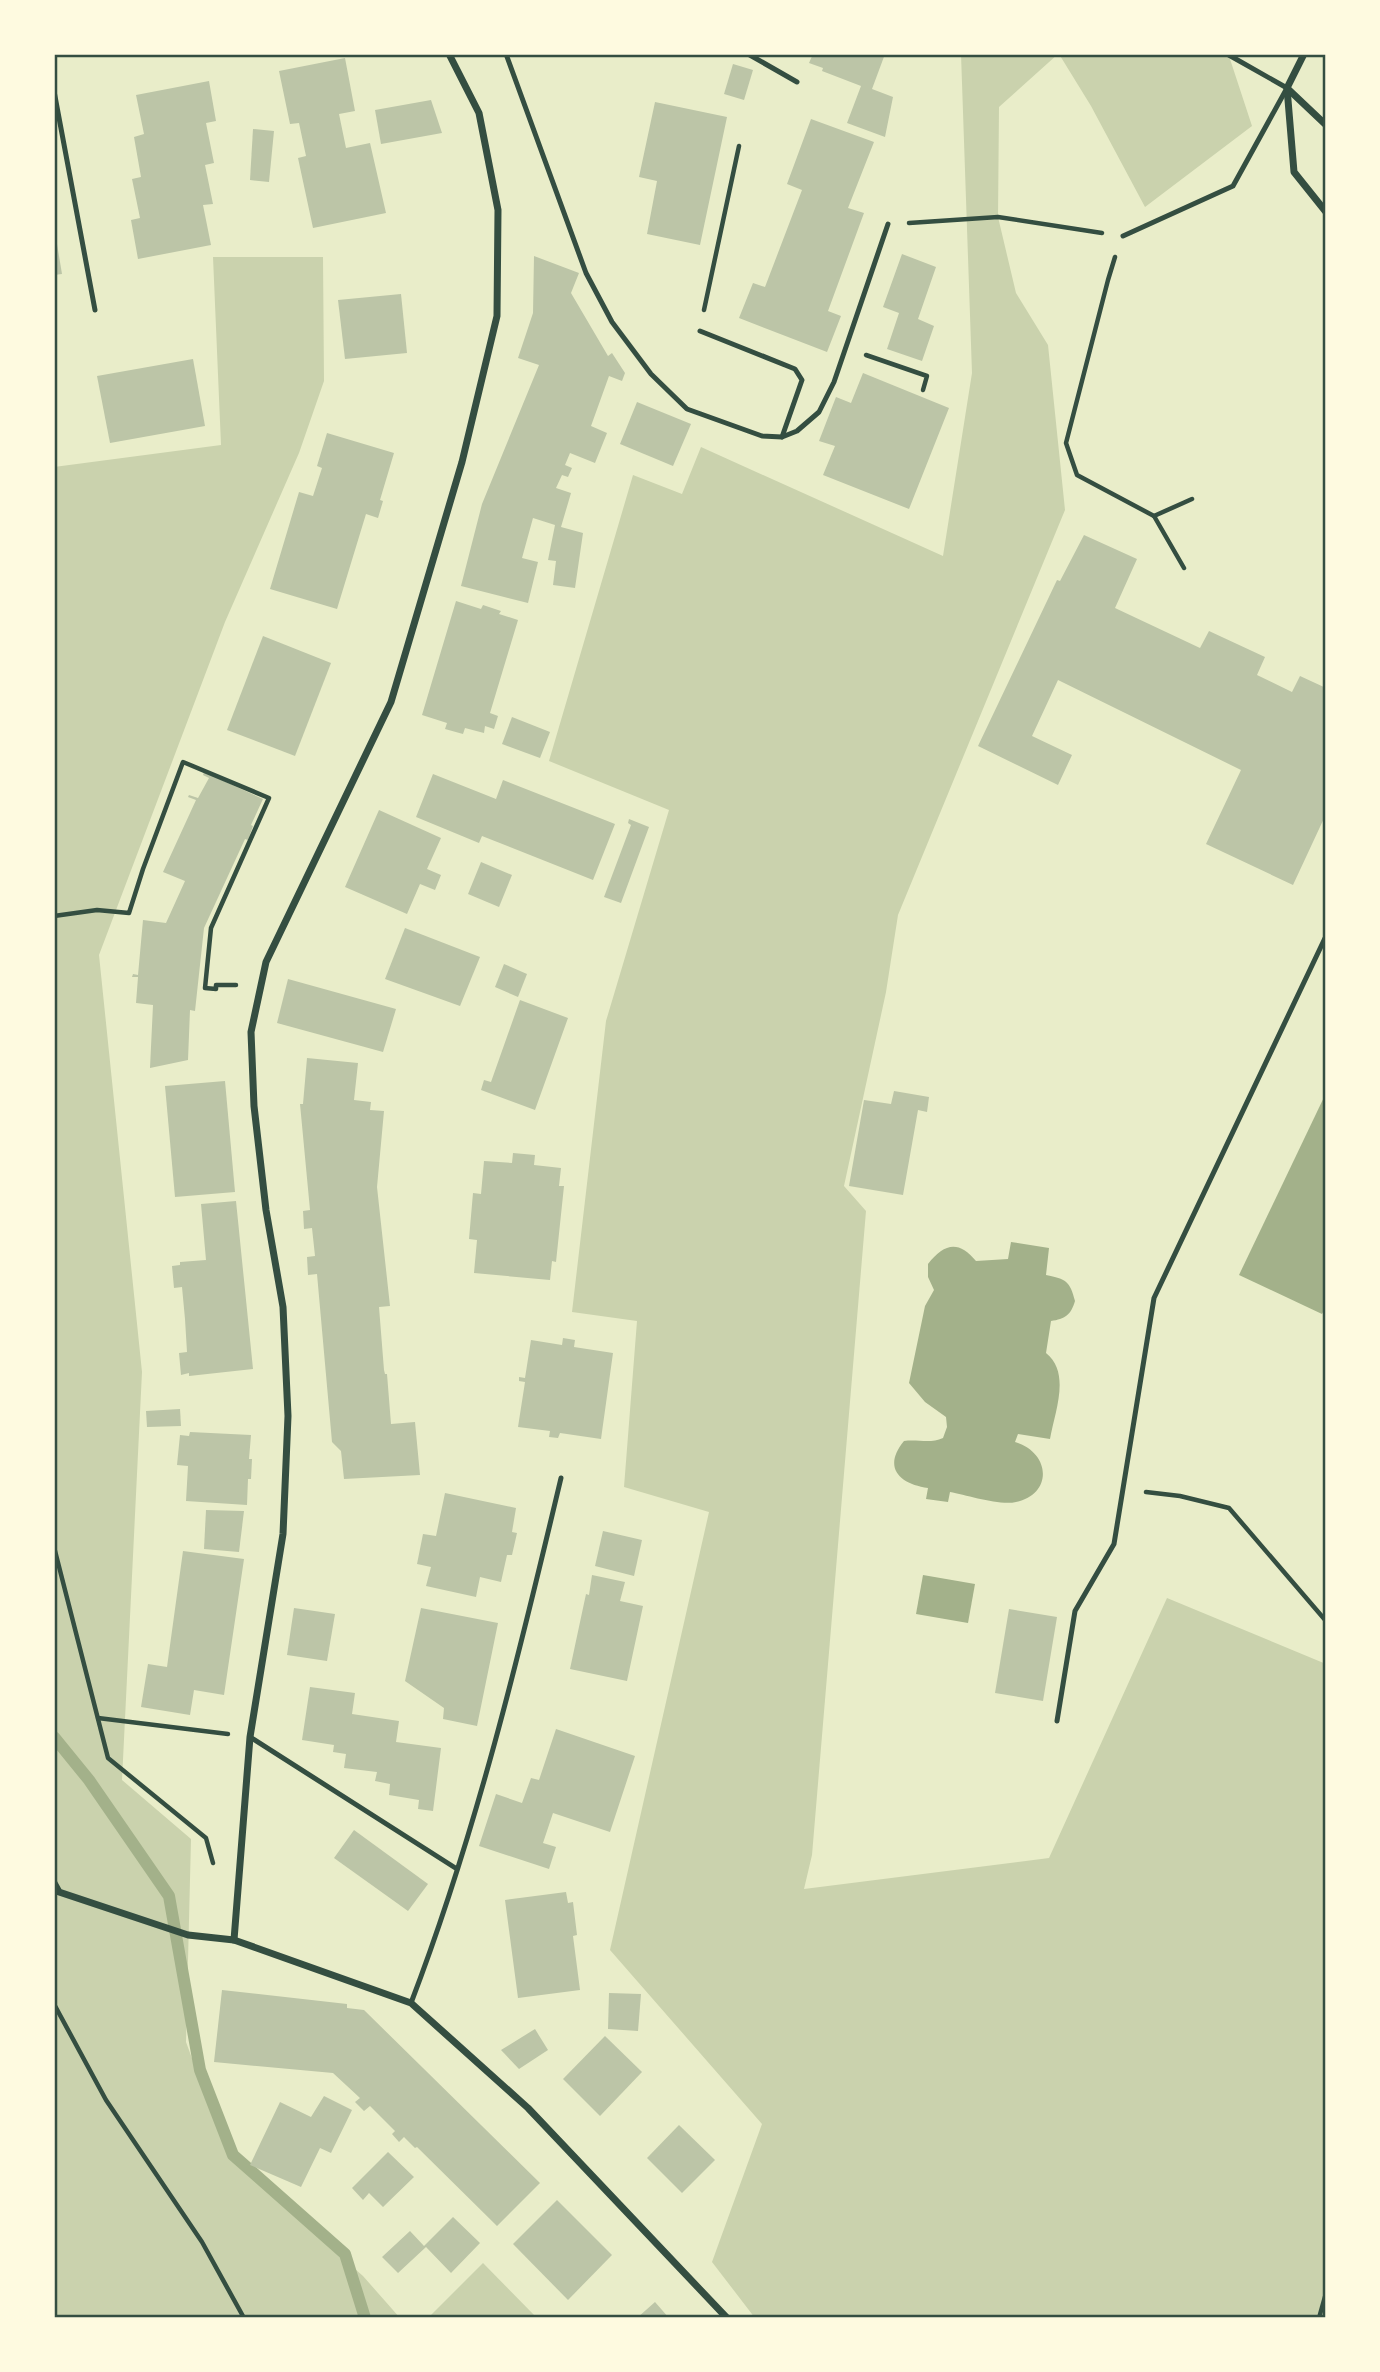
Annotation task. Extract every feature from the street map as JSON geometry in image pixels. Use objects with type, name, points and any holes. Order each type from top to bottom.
[{"type":"street","points":[[234,1940],[250,1737],[283,1534],[288,1416],[283,1307],[266,1210],[257,1132],[251,1032],[266,962],[391,702],[462,462],[497,316],[498,210],[479,113],[449,54]]},
{"type":"street","points":[[1304,54],[1287,88],[1294,172],[1326,212]]},
{"type":"street","points":[[1287,88],[1326,125]]},
{"type":"street","points":[[54,1883],[59,1892],[188,1935],[234,1940],[411,2003],[528,2108],[727,2318]]},
{"type":"lane","points":[[506,54],[586,273],[612,322],[651,374],[687,409],[762,436],[782,437],[797,431],[819,412],[834,382],[888,224]]},
{"type":"lane","points":[[748,54],[797,82]]},
{"type":"lane","points":[[1123,236],[1233,186],[1287,88],[1227,54]]},
{"type":"lane","points":[[54,91],[95,310]]},
{"type":"lane","points":[[700,331],[795,369],[802,380],[782,437]]},
{"type":"lane","points":[[1056,1721],[1075,1611],[1114,1544],[1154,1298],[1326,936]]},
{"type":"lane","points":[[411,2003],[457,1870],[513,1680],[561,1478]]},
{"type":"lane","points":[[250,1737],[457,1870]]},
{"type":"path","points":[[700,331],[739,146]]},
{"type":"path","points":[[888,224],[998,217],[1123,236],[1108,279],[1066,443],[1077,475],[1154,516],[1184,568]]},
{"type":"path","points":[[845,347],[927,376],[923,390]]},
{"type":"path","points":[[1154,516],[1192,499]]},
{"type":"path","points":[[54,916],[97,910],[130,913],[143,869],[183,762],[268,798],[211,928],[205,988],[216,989],[216,985],[231,985]]},
{"type":"path","points":[[1123,1490],[1180,1496],[1230,1508],[1326,1621]]},
{"type":"path","points":[[54,1547],[108,1758],[206,1838],[213,1863]]},
{"type":"path","points":[[97,1717],[250,1737]]},
{"type":"path","points":[[54,2004],[106,2100],[202,2242],[244,2318]]},
{"type":"path","points":[[1319,2318],[1326,2293]]},
{"type":"shaded area","points":[[961,54],[1058,54],[999,107],[998,217],[1016,293],[1048,345],[1065,510],[898,915],[886,992],[844,1186],[866,1211],[812,1855],[804,1889],[1049,1858],[1167,1598],[1326,1664],[1326,2318],[755,2318],[712,2262],[762,2124],[610,1950],[709,1512],[624,1487],[637,1321],[572,1312],[606,1021],[669,810],[549,761],[633,475],[682,494],[701,447],[943,556],[972,373]]},
{"type":"shaded area","points":[[1059,54],[1226,54],[1229,56],[1252,126],[1145,207],[1091,106]]},
{"type":"shaded area","points":[[213,257],[323,257],[324,381],[299,453],[225,622],[99,955],[142,1372],[122,1780],[191,1839],[186,2042],[228,2157],[363,2276],[400,2318],[54,2318],[54,467],[221,445]]},
{"type":"shaded area","points":[[1326,1093],[1326,1307],[1322,1314],[1239,1275]]},
{"type":"shaded area","points":[[1011,1242],[1049,1248],[1046,1275],[1066,1282],[1075,1301],[1067,1316],[1051,1321],[1046,1353],[1054,1361],[1060,1382],[1050,1439],[1018,1434],[1015,1442],[1036,1455],[1043,1473],[1041,1482],[1037,1491],[1016,1502],[993,1501],[950,1492],[948,1502],[926,1499],[928,1488],[909,1483],[902,1478],[897,1473],[895,1459],[904,1441],[938,1440],[943,1438],[947,1427],[946,1417],[925,1402],[909,1383],[925,1306],[934,1290],[928,1277],[928,1264],[940,1252],[952,1247],[964,1250],[976,1261],[1008,1259]]},
{"type":"shaded area","points":[[923,1575],[975,1584],[968,1623],[916,1614]]},
{"type":"shaded area","points":[[483,2263],[537,2318],[428,2318]]},
{"type":"building","points":[[813,54],[885,54],[872,89],[893,97],[885,137],[847,123],[861,86],[809,63]]},
{"type":"building","points":[[345,58],[355,111],[339,114],[346,148],[370,143],[386,213],[313,228],[298,158],[306,156],[299,123],[290,124],[279,71]]},
{"type":"building","points":[[733,64],[753,70],[744,100],[724,94]]},
{"type":"building","points":[[209,81],[216,121],[206,123],[214,163],[205,165],[213,204],[203,205],[211,245],[138,259],[131,220],[140,218],[132,179],[141,177],[134,137],[144,134],[136,95]]},
{"type":"building","points":[[431,100],[442,133],[381,144],[375,110]]},
{"type":"building","points":[[655,102],[727,117],[700,245],[647,234],[657,181],[639,177]]},
{"type":"building","points":[[811,119],[874,142],[848,208],[864,213],[828,311],[841,316],[827,352],[739,318],[753,283],[765,287],[802,190],[787,184]]},
{"type":"building","points":[[253,129],[274,131],[269,182],[250,180]]},
{"type":"building","points":[[56,238],[62,274],[54,275],[54,239]]},
{"type":"building","points":[[902,254],[936,267],[918,319],[934,326],[922,361],[887,349],[899,313],[883,307]]},
{"type":"building","points":[[534,256],[579,273],[571,293],[608,356],[612,353],[625,373],[622,381],[609,376],[591,426],[607,433],[595,463],[570,453],[565,465],[572,468],[568,477],[562,475],[556,488],[571,493],[561,527],[583,533],[575,588],[553,585],[556,561],[548,560],[555,525],[533,518],[522,558],[538,562],[528,603],[461,586],[482,504],[539,365],[518,358],[533,313]]},
{"type":"building","points":[[401,294],[407,353],[345,359],[338,300]]},
{"type":"building","points":[[193,359],[205,426],[110,443],[97,376]]},
{"type":"building","points":[[863,373],[949,408],[909,509],[823,475],[835,446],[819,441],[836,397],[851,403]]},
{"type":"building","points":[[637,402],[691,424],[673,466],[620,444]]},
{"type":"building","points":[[327,433],[394,453],[380,500],[383,501],[378,518],[366,514],[337,609],[270,589],[299,492],[313,496],[322,468],[317,466]]},
{"type":"building","points":[[1084,535],[1137,559],[1115,608],[1200,648],[1209,631],[1265,657],[1257,675],[1292,692],[1300,676],[1326,688],[1326,814],[1293,885],[1206,844],[1241,770],[1058,680],[1032,736],[1072,755],[1058,785],[978,746],[1057,580],[1060,581]]},
{"type":"building","points":[[456,601],[481,609],[483,605],[518,620],[490,713],[498,716],[494,729],[485,726],[484,733],[465,728],[463,734],[445,729],[447,723],[422,715]]},
{"type":"building","points":[[263,636],[331,663],[295,756],[227,730]]},
{"type":"building","points":[[512,717],[550,732],[540,758],[502,744]]},
{"type":"building","points":[[204,772],[263,799],[251,825],[253,826],[248,840],[245,839],[204,928],[195,1011],[190,1010],[188,1060],[150,1068],[153,1005],[136,1003],[138,977],[132,977],[133,974],[138,975],[143,920],[166,923],[185,881],[163,872],[196,800],[188,797],[198,798],[209,778],[203,775]]},
{"type":"building","points":[[433,774],[496,799],[503,780],[615,824],[593,880],[482,836],[479,843],[416,817]]},
{"type":"building","points":[[379,810],[441,838],[427,869],[441,875],[435,890],[420,884],[407,914],[345,887]]},
{"type":"building","points":[[629,819],[649,827],[621,903],[604,897],[631,825],[628,823]]},
{"type":"building","points":[[481,862],[512,875],[499,907],[468,894]]},
{"type":"building","points":[[405,928],[480,957],[460,1006],[385,979]]},
{"type":"building","points":[[504,964],[527,974],[518,997],[495,987]]},
{"type":"building","points":[[288,979],[396,1009],[383,1052],[277,1023]]},
{"type":"building","points":[[520,1000],[568,1018],[535,1110],[481,1090],[484,1080],[491,1082]]},
{"type":"building","points":[[307,1058],[358,1063],[354,1100],[371,1102],[370,1110],[384,1111],[377,1187],[390,1306],[379,1307],[384,1370],[387,1374],[391,1424],[415,1422],[420,1475],[344,1479],[341,1451],[332,1442],[317,1274],[308,1275],[307,1257],[315,1256],[312,1228],[304,1229],[303,1211],[310,1210],[300,1104],[303,1104]]},
{"type":"building","points":[[225,1081],[235,1192],[175,1197],[165,1086]]},
{"type":"building","points":[[894,1091],[929,1097],[927,1112],[918,1110],[903,1195],[849,1186],[864,1100],[891,1104]]},
{"type":"building","points":[[513,1153],[535,1155],[534,1165],[561,1168],[559,1186],[564,1186],[556,1262],[552,1261],[550,1280],[474,1273],[477,1240],[469,1239],[473,1193],[481,1194],[484,1161],[512,1163]]},
{"type":"building","points":[[236,1201],[253,1369],[181,1375],[179,1353],[187,1352],[185,1319],[182,1287],[174,1288],[172,1266],[180,1265],[180,1262],[206,1260],[201,1204]]},
{"type":"building","points":[[563,1338],[575,1340],[574,1347],[613,1353],[601,1439],[560,1433],[558,1438],[549,1437],[550,1431],[518,1427],[525,1382],[519,1381],[519,1377],[525,1378],[531,1340],[562,1345]]},
{"type":"building","points":[[180,1409],[181,1426],[147,1427],[146,1411]]},
{"type":"building","points":[[190,1432],[251,1435],[251,1479],[248,1479],[247,1505],[186,1501],[188,1466],[177,1465],[180,1435],[189,1436]]},
{"type":"building","points":[[445,1493],[516,1508],[512,1532],[517,1533],[512,1555],[507,1555],[501,1582],[480,1577],[476,1597],[426,1586],[431,1567],[417,1564],[423,1534],[436,1536]]},
{"type":"building","points":[[206,1510],[244,1511],[239,1552],[204,1549]]},
{"type":"building","points":[[603,1531],[642,1540],[634,1576],[595,1566]]},
{"type":"building","points":[[183,1551],[244,1559],[224,1695],[194,1690],[190,1715],[141,1707],[148,1664],[167,1667]]},
{"type":"building","points":[[592,1575],[625,1582],[620,1601],[643,1606],[627,1681],[570,1669]]},
{"type":"building","points":[[294,1608],[335,1614],[327,1661],[287,1655]]},
{"type":"building","points":[[421,1608],[498,1623],[477,1726],[443,1719],[444,1708],[405,1681]]},
{"type":"building","points":[[1009,1609],[1057,1617],[1043,1701],[995,1693]]},
{"type":"building","points":[[310,1687],[355,1693],[352,1714],[399,1721],[396,1742],[441,1748],[433,1811],[418,1809],[419,1800],[389,1795],[390,1784],[375,1781],[377,1772],[344,1768],[346,1754],[333,1752],[334,1745],[302,1740]]},
{"type":"building","points":[[556,1729],[635,1756],[610,1832],[553,1813],[543,1843],[556,1847],[549,1869],[479,1846],[496,1794],[522,1803],[531,1778],[539,1780]]},
{"type":"building","points":[[354,1830],[428,1884],[408,1911],[334,1858]]},
{"type":"building","points":[[566,1892],[568,1903],[573,1902],[577,1935],[573,1936],[580,1990],[518,1998],[505,1900]]},
{"type":"building","points":[[222,1990],[347,2004],[347,2008],[364,2010],[540,2183],[497,2226],[417,2147],[404,2137],[399,2142],[392,2134],[395,2131],[370,2106],[364,2111],[355,2102],[360,2098],[333,2073],[214,2062]]},
{"type":"building","points":[[609,1993],[641,1994],[638,2031],[608,2029]]},
{"type":"building","points":[[535,2029],[548,2050],[519,2069],[501,2050]]},
{"type":"building","points":[[605,2036],[642,2072],[600,2116],[563,2079]]},
{"type":"building","points":[[324,2096],[352,2110],[331,2153],[320,2148],[301,2187],[250,2165],[280,2102],[311,2117]]},
{"type":"building","points":[[679,2125],[715,2160],[682,2193],[647,2158]]},
{"type":"building","points":[[388,2152],[414,2177],[383,2207],[369,2193],[363,2200],[352,2188]]},
{"type":"building","points":[[557,2200],[612,2255],[568,2300],[513,2244]]},
{"type":"building","points":[[453,2217],[480,2243],[451,2273],[426,2247],[398,2273],[382,2257],[410,2231],[424,2246]]},
{"type":"building","points":[[655,2302],[669,2318],[637,2318]]},
{"type":"waterway","points":[[54,1737],[89,1780],[169,1896],[200,2070],[233,2155],[345,2254],[365,2318]]}]
